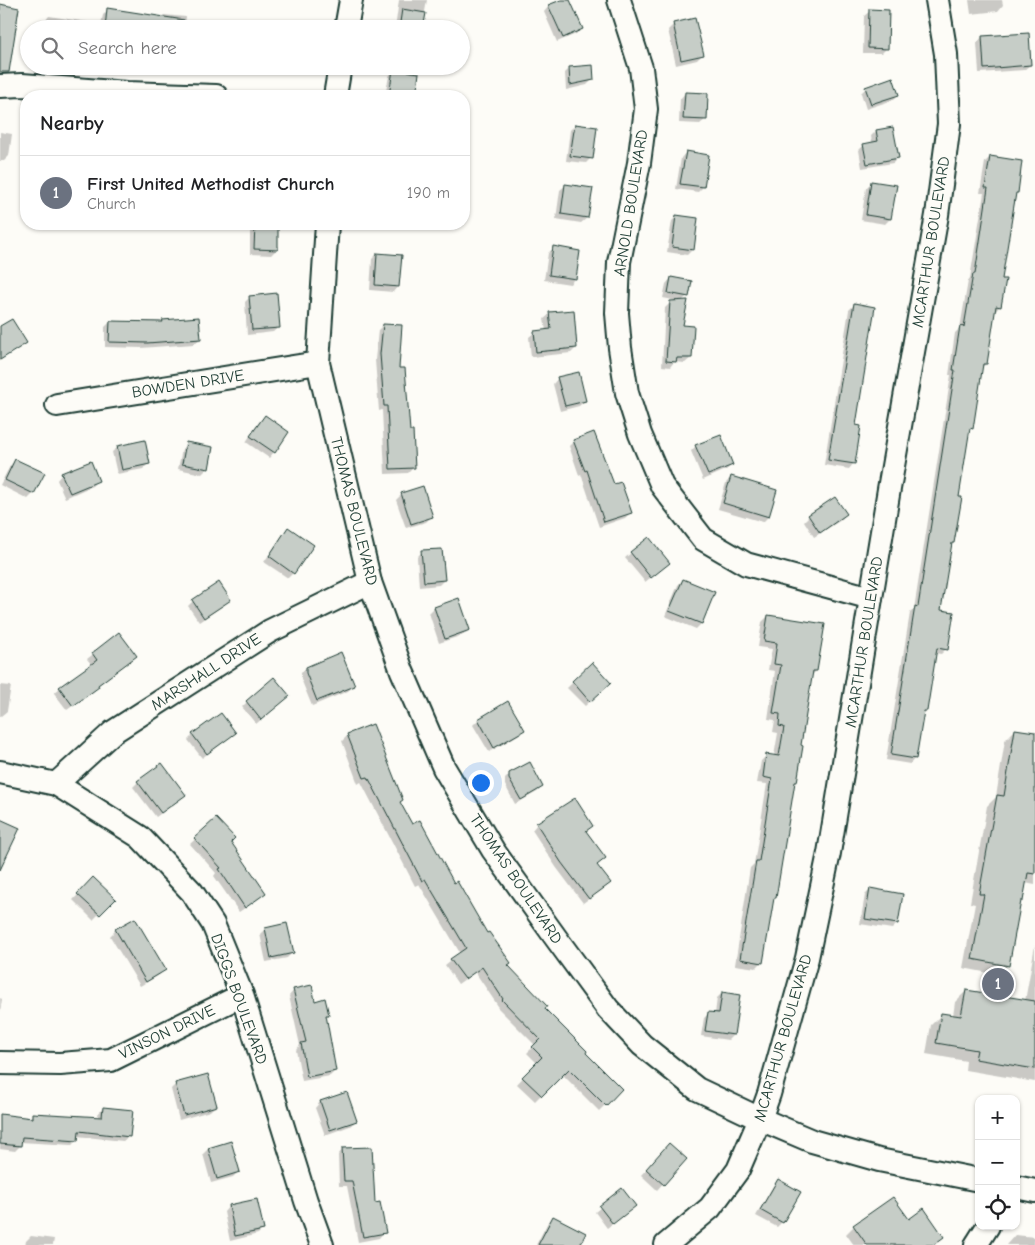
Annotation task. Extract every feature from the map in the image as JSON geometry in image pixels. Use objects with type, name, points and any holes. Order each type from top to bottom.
[{"type":"street","points":[[348,20],[351,0]]},
{"type":"street","name":"ARNOLD BOULEVARD","points":[[619,0],[641,68],[646,109],[639,163],[619,262],[616,313],[627,393],[640,434],[662,486],[704,539],[746,564],[871,598]]},
{"type":"street","name":"MCARTHUR BOULEVARD","points":[[666,1245],[710,1208],[738,1170],[769,1094],[807,958],[828,853],[937,215],[949,124],[946,54],[937,0]]},
{"type":"street","points":[[336,90],[338,75]]},
{"type":"street","points":[[0,86],[22,85],[88,90]]},
{"type":"street","name":"THOMAS BOULEVARD","points":[[327,230],[318,363],[370,582],[402,671],[444,768],[493,850],[608,1009],[642,1045],[697,1089],[812,1141],[879,1160],[975,1179]]},
{"type":"street","name":"BOWDEN DRIVE","points":[[57,405],[318,363]]},
{"type":"street","name":"MARSHALL DRIVE","points":[[56,784],[121,726],[270,631],[370,582]]},
{"type":"street","name":"DIGGS BOULEVARD","points":[[0,772],[56,784],[140,837],[192,892],[213,924],[242,995],[306,1201],[322,1245]]},
{"type":"street","name":"VINSON DRIVE","points":[[0,1063],[60,1064],[111,1060],[242,995]]},
{"type":"street","points":[[1020,1189],[1035,1191]]},
{"type":"street","points":[[976,1245],[985,1230]]},
{"type":"building","points":[[561,0],[570,0],[583,29],[563,38],[548,5]]},
{"type":"building","points":[[0,4],[19,8],[9,72],[0,72]]},
{"type":"building","points":[[107,8],[184,20],[106,20]]},
{"type":"building","points":[[402,9],[426,13],[425,20],[400,20]]},
{"type":"building","points":[[869,9],[889,10],[888,49],[868,48]]},
{"type":"building","points":[[695,18],[704,55],[681,60],[673,23]]},
{"type":"building","points":[[1029,33],[1031,65],[984,69],[982,36]]},
{"type":"building","points":[[593,65],[594,80],[570,85],[569,67]]},
{"type":"building","points":[[392,75],[419,75],[417,90],[390,90]]},
{"type":"building","points":[[893,77],[899,95],[871,104],[865,87]]},
{"type":"building","points":[[685,92],[708,93],[707,120],[683,119]]},
{"type":"building","points":[[575,124],[597,127],[593,159],[570,156]]},
{"type":"building","points":[[893,127],[899,158],[867,164],[863,144],[878,141],[876,130]]},
{"type":"building","points":[[686,151],[709,155],[704,187],[680,184]]},
{"type":"building","points":[[990,156],[1022,161],[1002,279],[1006,279],[1001,307],[996,306],[987,364],[983,364],[973,429],[970,428],[959,497],[962,497],[941,610],[954,612],[948,650],[937,648],[927,711],[924,711],[916,759],[891,755],[915,606],[918,607],[955,370],[953,370],[960,326],[964,327],[973,274],[975,274],[988,188],[985,188]]},
{"type":"building","points":[[871,181],[897,185],[891,219],[866,215]]},
{"type":"building","points":[[565,184],[593,188],[588,218],[561,214]]},
{"type":"building","points":[[676,215],[698,218],[694,250],[672,247]]},
{"type":"building","points":[[255,230],[278,230],[278,250],[254,249]]},
{"type":"building","points":[[553,246],[580,251],[576,279],[549,275]]},
{"type":"building","points":[[377,253],[402,255],[399,287],[375,285]]},
{"type":"building","points":[[671,277],[692,281],[689,297],[668,293]]},
{"type":"building","points":[[277,293],[280,328],[252,330],[249,296]]},
{"type":"building","points":[[688,300],[683,325],[694,326],[692,358],[677,358],[676,362],[666,361],[670,301]]},
{"type":"building","points":[[854,303],[875,307],[856,425],[861,426],[855,464],[828,460]]},
{"type":"building","points":[[574,310],[577,348],[536,352],[534,331],[551,329],[549,312]]},
{"type":"building","points":[[199,317],[201,339],[147,343],[109,342],[110,321],[163,322],[162,320]]},
{"type":"building","points":[[12,319],[27,343],[0,360],[0,326]]},
{"type":"building","points":[[383,324],[402,325],[399,368],[405,368],[410,431],[413,431],[415,468],[390,469],[387,406],[384,406],[380,354]]},
{"type":"building","points":[[579,372],[586,401],[565,406],[557,377]]},
{"type":"building","points":[[265,415],[289,432],[275,453],[250,436]]},
{"type":"building","points":[[594,432],[614,484],[621,482],[632,513],[604,522],[587,470],[585,471],[573,440]]},
{"type":"building","points":[[721,435],[733,465],[708,475],[695,445]]},
{"type":"building","points":[[145,440],[150,464],[122,470],[117,446]]},
{"type":"building","points":[[186,442],[213,447],[209,469],[182,464]]},
{"type":"building","points":[[15,459],[45,473],[34,494],[5,480]]},
{"type":"building","points":[[91,461],[99,481],[70,493],[61,473]]},
{"type":"building","points":[[731,476],[777,490],[769,517],[723,503]]},
{"type":"building","points":[[423,486],[433,517],[411,524],[401,493]]},
{"type":"building","points":[[835,497],[847,514],[820,533],[808,515]]},
{"type":"building","points":[[288,527],[314,545],[294,574],[269,556]]},
{"type":"building","points":[[649,537],[670,563],[651,578],[630,552]]},
{"type":"building","points":[[442,549],[445,580],[424,582],[421,550]]},
{"type":"building","points":[[683,579],[715,592],[702,624],[669,611]]},
{"type":"building","points":[[219,582],[231,600],[204,618],[192,600]]},
{"type":"building","points":[[459,598],[470,630],[445,639],[434,607]]},
{"type":"building","points":[[768,615],[825,624],[817,671],[813,671],[797,782],[795,782],[763,963],[740,959],[756,861],[759,861],[772,779],[763,777],[766,754],[779,756],[784,727],[779,726],[780,714],[773,713],[781,665],[774,664],[777,643],[764,641]]},
{"type":"building","points":[[119,632],[137,656],[73,706],[59,687],[97,660],[92,653]]},
{"type":"building","points":[[341,652],[355,686],[317,701],[306,673],[306,667]]},
{"type":"building","points":[[592,662],[611,683],[590,702],[572,681]]},
{"type":"building","points":[[274,677],[290,696],[261,720],[246,701]]},
{"type":"building","points":[[508,701],[525,730],[494,748],[478,719]]},
{"type":"building","points":[[221,713],[236,733],[207,754],[192,734]]},
{"type":"building","points":[[373,724],[403,800],[400,802],[412,824],[420,820],[454,883],[457,881],[487,933],[489,932],[511,963],[508,965],[547,1006],[545,1009],[622,1089],[606,1106],[569,1069],[542,1096],[522,1077],[542,1057],[532,1047],[540,1039],[502,1000],[482,967],[465,979],[450,959],[466,948],[425,879],[422,881],[368,777],[364,778],[347,734]]},
{"type":"building","points":[[1015,729],[1035,732],[1035,874],[1028,873],[1009,966],[972,959],[984,894],[979,894],[997,795],[1004,796]]},
{"type":"building","points":[[530,762],[543,787],[521,800],[509,779],[509,773]]},
{"type":"building","points":[[162,763],[186,795],[161,813],[137,781]]},
{"type":"building","points":[[575,798],[593,826],[586,831],[606,858],[597,865],[611,883],[589,899],[561,862],[536,823]]},
{"type":"building","points":[[216,818],[235,838],[231,842],[266,893],[245,908],[219,869],[221,868],[194,838]]},
{"type":"building","points":[[0,819],[20,828],[0,870]]},
{"type":"building","points":[[93,877],[116,899],[100,915],[77,894]]},
{"type":"building","points":[[870,888],[903,894],[898,924],[865,919]]},
{"type":"building","points":[[135,918],[166,970],[146,982],[115,929]]},
{"type":"building","points":[[287,923],[294,953],[271,958],[265,928]]},
{"type":"building","points":[[312,985],[315,1001],[325,998],[329,1015],[326,1015],[336,1071],[307,1077],[301,1043],[306,1042],[293,989]]},
{"type":"building","points":[[966,990],[1035,1001],[1035,1069],[975,1059],[977,1050],[936,1043],[941,1013],[961,1016]]},
{"type":"building","points":[[722,992],[740,995],[734,1035],[705,1031],[708,1012],[719,1013]]},
{"type":"building","points":[[208,1074],[217,1106],[184,1115],[175,1083]]},
{"type":"building","points":[[347,1092],[357,1121],[330,1130],[320,1101]]},
{"type":"building","points":[[103,1107],[133,1110],[130,1137],[79,1131],[78,1141],[22,1137],[21,1146],[0,1144],[0,1114],[32,1118],[32,1113],[102,1117]]},
{"type":"building","points":[[231,1141],[240,1172],[217,1179],[208,1148]]},
{"type":"building","points":[[669,1143],[687,1159],[664,1185],[646,1169]]},
{"type":"building","points":[[372,1147],[375,1203],[380,1202],[386,1233],[363,1237],[352,1181],[344,1181],[342,1148]]},
{"type":"building","points":[[778,1179],[801,1192],[783,1223],[760,1210]]},
{"type":"building","points":[[622,1188],[636,1206],[613,1224],[599,1206]]},
{"type":"building","points":[[893,1197],[909,1219],[924,1208],[944,1237],[933,1245],[867,1245],[853,1225]]},
{"type":"building","points":[[257,1199],[264,1230],[235,1236],[229,1205]]},
{"type":"building","points":[[553,1216],[586,1233],[580,1245],[538,1245]]},
{"type":"place","name":"First United Methodist Church","points":[[998,984]]}]
